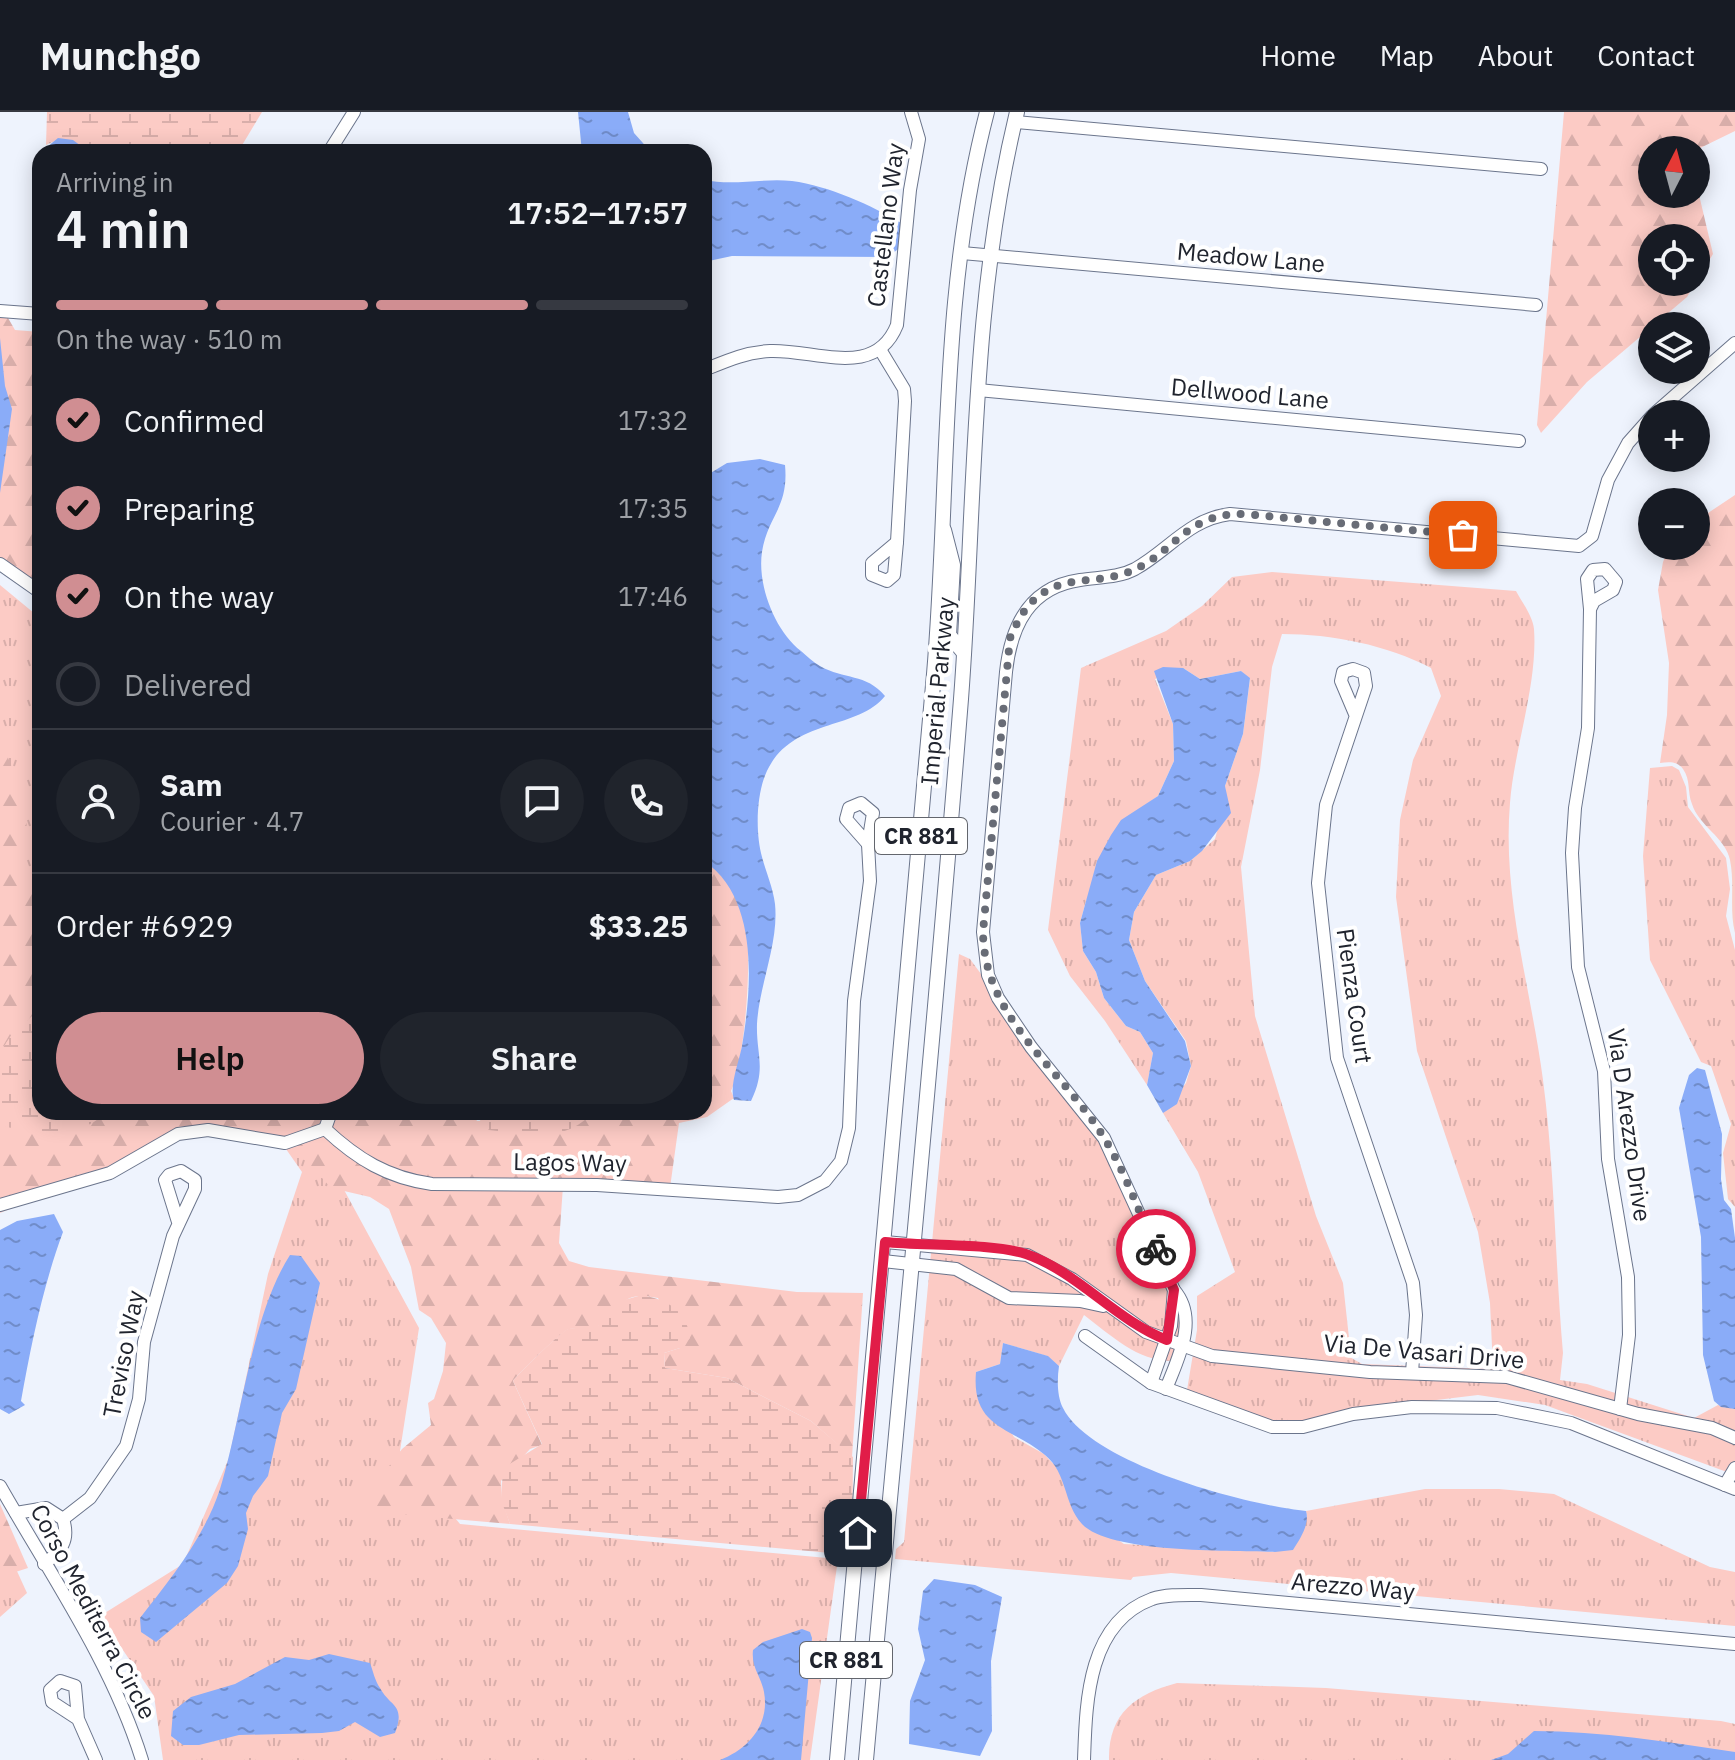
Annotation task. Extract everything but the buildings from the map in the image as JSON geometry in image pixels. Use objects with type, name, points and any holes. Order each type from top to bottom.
[{"type":"main road","name":"Imperial Parkway","points":[[837,1760],[934,685],[942,522],[962,253],[987,112]]},
{"type":"main road","name":"Imperial Parkway","points":[[866,1760],[964,653],[978,390],[989,255],[1016,117]]},
{"type":"main road","points":[[942,522],[953,565],[949,635],[964,653]]},
{"type":"street","points":[[334,144],[354,112]]},
{"type":"street","name":"Castellano Way","points":[[881,351],[897,325],[910,190],[919,139],[911,112]]},
{"type":"street","points":[[1016,117],[1541,169]]},
{"type":"street","name":"Meadow Lane","points":[[962,253],[1536,305]]},
{"type":"street","points":[[0,311],[32,313]]},
{"type":"street","points":[[1670,400],[1735,343]]},
{"type":"street","points":[[712,367],[755,352],[856,358],[881,351],[904,389],[897,542]]},
{"type":"street","name":"Dellwood Lane","points":[[978,390],[1519,441]]},
{"type":"street","points":[[1166,1389],[1182,1346],[1186,1312],[1104,1138],[1031,1047],[998,998],[988,975],[983,932],[1008,652],[1017,624],[1034,600],[1047,590],[1065,583],[1126,573],[1151,559],[1191,526],[1230,514],[1579,546],[1592,536],[1599,504],[1628,443],[1638,432]]},
{"type":"street","points":[[0,564],[32,586]]},
{"type":"street","name":"Via D Arezzo Drive","points":[[1590,609],[1588,728],[1575,808],[1572,853],[1578,967],[1604,1071],[1611,1182],[1628,1277],[1629,1335],[1620,1409]]},
{"type":"street","name":"Pienza Court","points":[[1355,714],[1326,805],[1318,883],[1337,1058],[1413,1283],[1416,1315],[1412,1373]]},
{"type":"street","name":"Lagos Way","points":[[325,1129],[370,1165],[405,1179],[432,1184],[597,1185],[778,1197],[798,1195],[817,1187],[841,1161],[848,1139],[854,1073],[854,1001],[870,881],[868,844]]},
{"type":"street","points":[[0,1205],[110,1173],[178,1134],[224,1131],[285,1143],[325,1129],[328,1120]]},
{"type":"street","name":"Treviso Way","points":[[63,1519],[90,1498],[126,1446],[139,1399],[144,1342],[178,1222]]},
{"type":"street","name":"Via De Vasari Drive","points":[[885,1242],[1027,1255],[1072,1279],[1146,1332],[1212,1356],[1412,1373],[1507,1377],[1620,1409],[1693,1423],[1735,1438]]},
{"type":"street","name":"Via De Vasari Drive","points":[[883,1261],[968,1273],[1009,1298],[1080,1301],[1114,1309]]},
{"type":"street","points":[[1151,1383],[1167,1340],[1174,1290]]},
{"type":"street","points":[[1085,1336],[1151,1383],[1272,1427],[1303,1427],[1353,1414],[1455,1405],[1535,1413],[1571,1423],[1730,1487],[1735,1468]]},
{"type":"street","name":"Corso Mediterra Circle","points":[[0,1486],[108,1678],[132,1729],[142,1760]]},
{"type":"street","points":[[16,1513],[46,1508],[63,1519],[67,1538],[44,1564]]},
{"type":"street","name":"Arezzo Way","points":[[1084,1760],[1091,1683],[1102,1644],[1126,1615],[1151,1600],[1172,1596],[1201,1595],[1735,1644]]},
{"type":"street","points":[[78,1719],[96,1760]]},
{"type":"green space","points":[[47,112],[262,112],[243,144],[78,144],[58,140],[46,144]]},
{"type":"green space","points":[[1564,112],[1735,112],[1735,131],[1710,143],[1710,136],[1638,136],[1638,208],[1702,208],[1706,224],[1638,224],[1638,296],[1688,296],[1669,312],[1638,312],[1638,339],[1587,382],[1541,433],[1537,425]]},
{"type":"green space","points":[[0,311],[4,311],[15,330],[32,331],[32,593],[0,566]]},
{"type":"green space","points":[[1735,495],[1735,933],[1727,852],[1695,812],[1687,777],[1681,766],[1670,762],[1660,763],[1667,715],[1669,663],[1658,590],[1663,562],[1710,560],[1710,512]]},
{"type":"green space","points":[[1272,572],[1516,591],[1527,610],[1534,629],[1534,650],[1510,803],[1510,873],[1547,1114],[1563,1353],[1560,1380],[1587,1384],[1694,1418],[1718,1405],[1735,1409],[1735,1475],[1545,1405],[1478,1395],[1345,1411],[1301,1423],[1276,1424],[1187,1390],[1197,1330],[1197,1296],[1235,1272],[1198,1172],[1163,1113],[1186,1083],[1191,1066],[1186,1041],[1145,981],[1129,940],[1134,912],[1156,875],[1190,861],[1215,839],[1226,798],[1225,786],[1243,734],[1250,679],[1241,671],[1200,679],[1183,668],[1155,679],[1173,724],[1174,761],[1158,796],[1141,808],[1086,901],[1080,923],[1083,951],[1096,972],[1104,998],[1126,1026],[1140,1032],[1153,1053],[1147,1085],[1105,1021],[1070,976],[1048,930],[1081,668],[1166,631],[1202,606],[1232,577]],"holes":[[[1282,634],[1359,642],[1414,660],[1431,668],[1441,696],[1413,760],[1400,820],[1396,897],[1417,1051],[1478,1232],[1490,1303],[1493,1369],[1362,1364],[1339,1351],[1349,1338],[1343,1283],[1316,1216],[1255,1016],[1241,867],[1260,770],[1272,667]]]},
{"type":"green space","points":[[0,585],[32,611],[32,1120],[246,1120],[0,1177]]},
{"type":"green space","points":[[0,737],[26,804],[27,845],[18,885],[32,888],[32,1016],[15,1030],[0,1052]]},
{"type":"green space","points":[[1672,766],[1679,770],[1686,787],[1688,807],[1726,858],[1730,889],[1726,916],[1735,950],[1735,1207],[1728,1199],[1723,1153],[1731,1124],[1711,1066],[1701,1062],[1650,960],[1643,856],[1650,768]]},
{"type":"green space","points":[[712,867],[735,894],[747,935],[746,1007],[740,1057],[731,1091],[734,1098],[712,1113]]},
{"type":"green space","points":[[959,954],[970,959],[1087,1118],[1180,1301],[1181,1342],[1174,1361],[1137,1352],[1084,1315],[1059,1366],[1047,1356],[1003,1343],[1000,1364],[976,1372],[1014,1437],[1044,1454],[1062,1473],[1074,1510],[1124,1544],[1275,1552],[1307,1517],[1306,1511],[1425,1489],[1499,1489],[1554,1494],[1710,1567],[1735,1572],[1735,1626],[1171,1573],[1133,1577],[1131,1580],[895,1559],[896,1549],[904,1542]]},
{"type":"green space","points":[[32,1016],[32,1120],[96,1120],[70,1131],[57,1132],[2,1126],[0,1052],[15,1030]]},
{"type":"green space","points":[[90,1120],[693,1120],[679,1123],[669,1195],[563,1186],[559,1243],[569,1261],[589,1267],[797,1292],[863,1293],[852,1457],[811,1421],[727,1378],[665,1368],[664,1353],[680,1348],[658,1298],[636,1296],[624,1302],[600,1325],[569,1329],[513,1381],[542,1445],[530,1449],[501,1481],[502,1500],[510,1524],[362,1511],[353,1494],[374,1486],[402,1449],[431,1425],[428,1403],[434,1399],[443,1371],[446,1343],[431,1318],[419,1310],[411,1267],[389,1209],[370,1197],[331,1188],[289,1141],[196,1133],[0,1213],[0,1121],[2,1126],[33,1133],[64,1133]]},
{"type":"green space","points":[[266,1120],[319,1120],[330,1164],[419,1328],[400,1451],[460,1524],[838,1559],[810,1760],[163,1760],[154,1696],[100,1616],[183,1564],[229,1458],[268,1274],[302,1172]]},
{"type":"green space","points":[[480,1120],[584,1120],[558,1133],[489,1130]]},
{"type":"green space","points":[[642,1295],[675,1308],[688,1329],[690,1338],[680,1348],[664,1353],[665,1368],[727,1378],[811,1421],[853,1457],[852,1555],[510,1524],[501,1500],[503,1468],[542,1444],[513,1381],[568,1329],[599,1325],[617,1302]]},
{"type":"green space","points":[[0,1504],[28,1568],[0,1577]]},
{"type":"green space","points":[[0,1534],[27,1593],[0,1617]]},
{"type":"green space","points":[[1177,1683],[1326,1688],[1721,1721],[1735,1724],[1735,1760],[1109,1760],[1113,1730],[1127,1708],[1149,1693]]},
{"type":"water","points":[[578,112],[628,112],[634,133],[644,144],[581,144]]},
{"type":"water","points":[[58,138],[78,144],[51,144]]},
{"type":"water","points":[[770,180],[806,184],[864,203],[903,224],[902,246],[888,257],[732,256],[712,260],[712,181]]},
{"type":"water","points":[[0,338],[5,386],[12,409],[0,493]]},
{"type":"water","points":[[760,459],[785,465],[784,492],[765,539],[761,565],[765,593],[783,632],[815,663],[862,680],[885,696],[859,715],[795,740],[781,751],[769,767],[761,787],[758,836],[774,898],[775,919],[757,1024],[759,1079],[751,1101],[734,1100],[733,1094],[748,997],[749,971],[743,920],[735,897],[712,868],[712,472],[727,463]]},
{"type":"water","points":[[1163,667],[1183,668],[1200,679],[1241,671],[1250,678],[1243,734],[1225,786],[1231,813],[1202,851],[1190,861],[1156,875],[1134,912],[1129,940],[1145,981],[1185,1041],[1191,1066],[1177,1104],[1163,1113],[1147,1085],[1153,1053],[1140,1032],[1126,1026],[1104,998],[1096,972],[1083,951],[1080,923],[1097,861],[1111,835],[1121,820],[1158,796],[1174,761],[1173,724],[1154,671]]},
{"type":"water","points":[[1697,1068],[1705,1070],[1722,1134],[1721,1179],[1724,1200],[1731,1209],[1735,1238],[1735,1409],[1721,1407],[1714,1401],[1703,1355],[1701,1237],[1679,1108],[1689,1075]]},
{"type":"water","points":[[54,1214],[63,1232],[33,1337],[21,1401],[25,1405],[9,1414],[0,1409],[0,1230],[17,1221]]},
{"type":"water","points":[[290,1255],[301,1256],[320,1283],[296,1389],[282,1413],[268,1476],[253,1496],[246,1513],[248,1529],[238,1566],[227,1583],[156,1642],[141,1632],[140,1618],[186,1557],[213,1507],[228,1461],[266,1307]]},
{"type":"water","points":[[1003,1343],[1048,1356],[1059,1366],[1058,1388],[1063,1408],[1079,1428],[1104,1447],[1137,1464],[1211,1491],[1306,1511],[1305,1526],[1293,1550],[1275,1552],[1144,1546],[1097,1534],[1082,1524],[1052,1463],[1045,1455],[996,1424],[980,1405],[976,1372],[1000,1364]]},
{"type":"water","points":[[934,1579],[975,1585],[1002,1597],[991,1661],[992,1731],[980,1756],[909,1744],[910,1701],[925,1660],[918,1629],[923,1591]]},
{"type":"water","points":[[802,1629],[810,1632],[812,1638],[801,1760],[720,1760],[748,1742],[764,1715],[764,1692],[753,1662],[753,1650],[763,1642]]},
{"type":"water","points":[[329,1654],[370,1663],[378,1685],[398,1711],[395,1733],[380,1737],[355,1722],[339,1731],[239,1735],[199,1745],[183,1745],[171,1736],[173,1711],[191,1697],[235,1684],[285,1657],[309,1660]]},
{"type":"water","points":[[1534,1731],[1609,1735],[1685,1744],[1735,1752],[1735,1760],[1491,1760],[1508,1754]]},
{"type":"way so far","points":[[1156,1249],[1104,1138],[1084,1109],[1031,1047],[998,998],[988,975],[983,932],[1010,638],[1023,612],[1047,590],[1077,580],[1126,573],[1151,559],[1191,526],[1217,516],[1245,514],[1463,535]]},
{"type":"route","points":[[858,1533],[885,1242],[1027,1255],[1072,1279],[1146,1332],[1167,1340],[1173,1318],[1174,1290],[1156,1249]]}]
